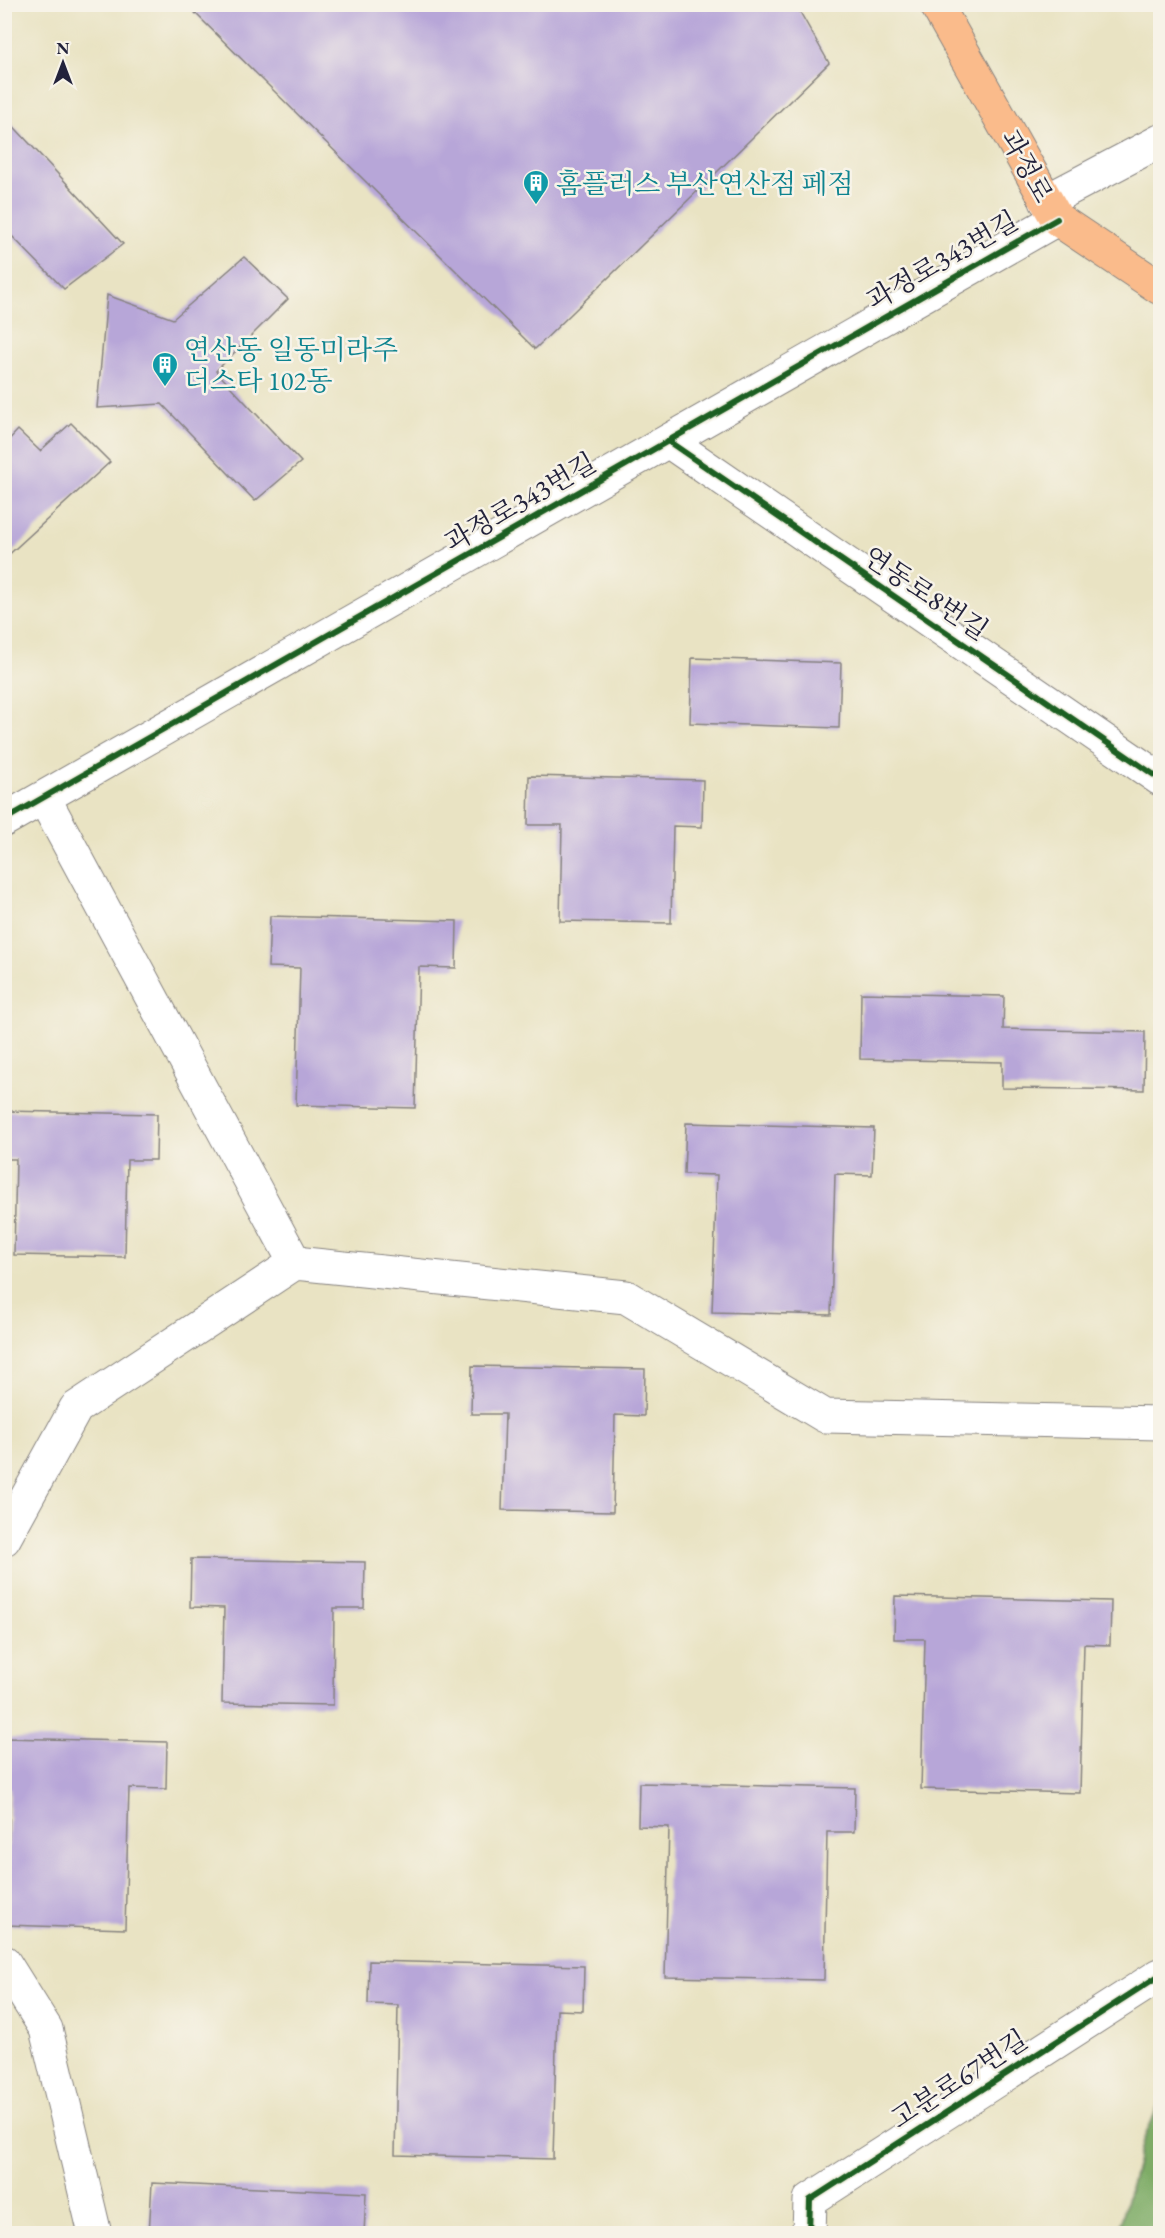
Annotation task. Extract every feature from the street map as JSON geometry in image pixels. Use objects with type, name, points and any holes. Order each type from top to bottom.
[{"type":"main road","name":"과정로","points":[[936,4],[1052,210],[1161,288]]},
{"type":"street","name":"과정로343번길","points":[[4,820],[668,441],[1052,210],[1161,141]]},
{"type":"street","name":"연동로8번길","points":[[668,441],[1161,779]]},
{"type":"street","points":[[44,798],[295,1263]]},
{"type":"street","points":[[4,1539],[76,1408],[295,1263],[626,1297],[825,1416],[1161,1424]]},
{"type":"street","points":[[4,1962],[46,2029],[95,2234]]},
{"type":"street","name":"고분로67번길","points":[[808,2234],[810,2200],[1161,1975]]},
{"type":"green space","points":[[1160,2102],[1160,2233],[1118,2233],[1143,2141]]},
{"type":"building","name":"홈플러스 부산연산점 페점","points":[[187,5],[796,5],[829,63],[535,349]]},
{"type":"building","points":[[4,116],[123,244],[64,289],[4,228]]},
{"type":"building","name":"연산동 일동미라주 더스타 102동","points":[[244,257],[288,299],[216,371],[301,462],[255,501],[162,404],[97,408],[107,295],[173,319]]},
{"type":"building","points":[[71,423],[110,462],[4,559],[4,481],[10,476],[4,472],[4,445],[18,430],[40,451]]},
{"type":"building","points":[[692,658],[841,663],[839,728],[690,723]]},
{"type":"building","points":[[529,776],[703,780],[702,827],[673,826],[671,923],[560,921],[562,825],[528,825]]},
{"type":"building","points":[[270,916],[457,921],[456,968],[419,967],[415,1108],[296,1105],[300,968],[268,967]]},
{"type":"building","points":[[861,993],[1004,996],[1003,1029],[1145,1032],[1144,1090],[1002,1088],[1002,1062],[860,1059]]},
{"type":"building","points":[[4,1111],[157,1114],[156,1160],[127,1160],[125,1257],[14,1255],[16,1159],[4,1159]]},
{"type":"building","points":[[686,1123],[874,1128],[872,1175],[835,1174],[831,1315],[712,1312],[717,1175],[684,1174]]},
{"type":"building","points":[[472,1366],[645,1369],[644,1416],[615,1415],[613,1512],[502,1510],[505,1414],[471,1414]]},
{"type":"building","points":[[191,1559],[365,1562],[364,1608],[334,1608],[333,1705],[222,1703],[224,1608],[190,1607]]},
{"type":"building","points":[[895,1596],[1111,1601],[1110,1645],[1084,1644],[1080,1793],[921,1789],[925,1639],[894,1639]]},
{"type":"building","points":[[4,1738],[167,1742],[166,1789],[129,1788],[125,1929],[6,1925],[10,1788],[4,1788]]},
{"type":"building","points":[[639,1783],[855,1788],[854,1832],[827,1832],[824,1980],[665,1977],[669,1827],[638,1826]]},
{"type":"building","points":[[369,1961],[584,1966],[583,2011],[557,2010],[553,2159],[395,2155],[398,2005],[368,2004]]},
{"type":"building","points":[[152,2183],[366,2193],[364,2234],[149,2234]]},
{"type":"cycle path","points":[[4,820],[1057,219]]},
{"type":"cycle path","points":[[668,441],[1160,779]]},
{"type":"cycle path","points":[[809,2234],[810,2200],[1160,1975]]},
{"type":"place","name":"홈플러스 부산연산점 페점","points":[[536,206]]},
{"type":"place","name":"연산동 일동미라주 더스타 102동","points":[[165,388]]}]
